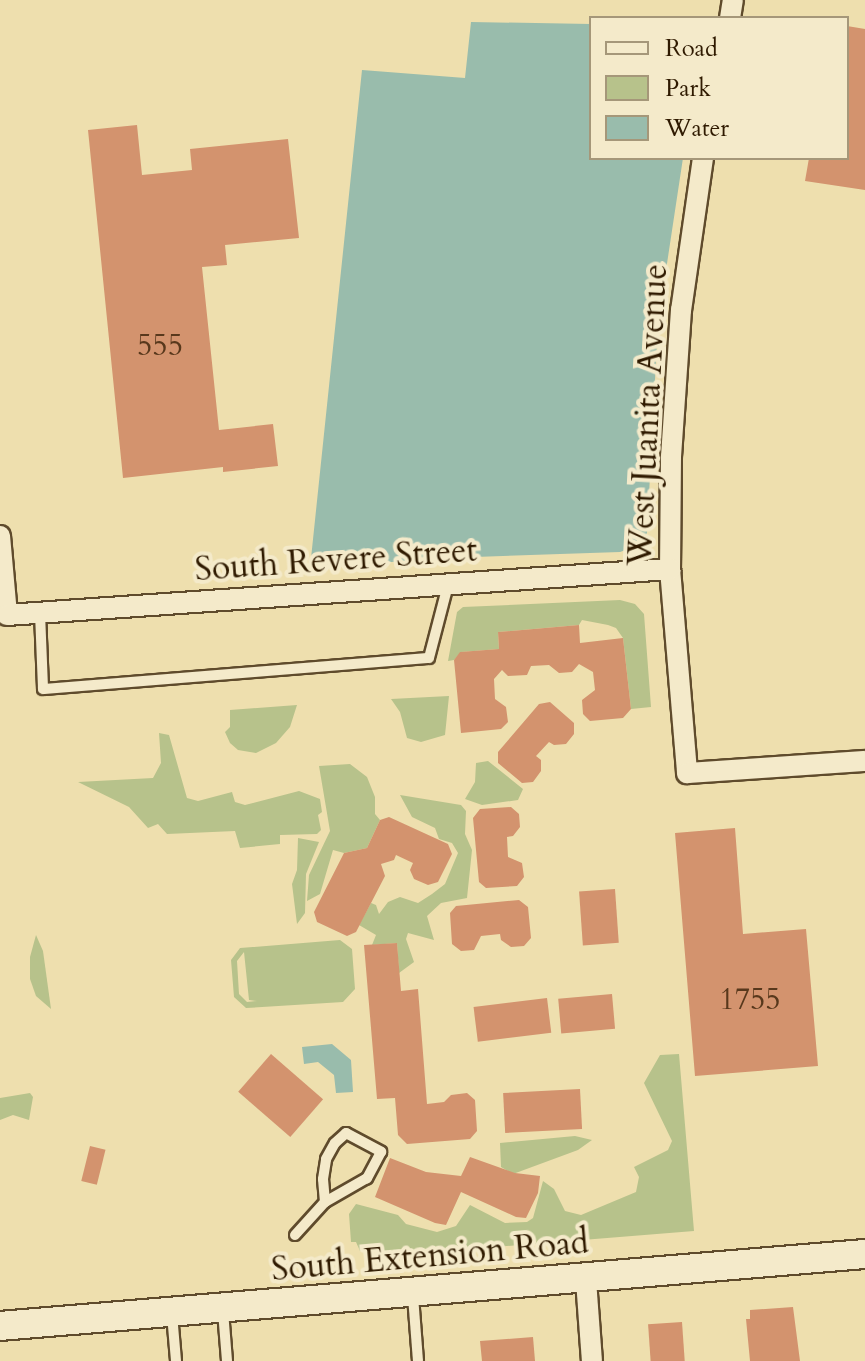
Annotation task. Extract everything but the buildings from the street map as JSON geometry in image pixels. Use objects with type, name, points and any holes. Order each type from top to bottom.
[{"type":"street","name":"West Juanita Avenue","points":[[703,160],[681,310],[671,457],[670,569],[687,773],[865,761]]},
{"type":"street","name":"South Revere Street","points":[[0,536],[7,615],[670,569]]},
{"type":"street","name":"South Extension Road","points":[[0,1326],[586,1280],[865,1254]]},
{"type":"street","points":[[586,1280],[592,1361]]},
{"type":"lane","points":[[40,613],[43,689],[429,658],[448,585]]},
{"type":"lane","points":[[295,1235],[325,1202],[367,1178],[381,1152],[346,1133],[326,1159],[323,1179],[325,1202]]},
{"type":"lane","points":[[413,1294],[418,1361]]},
{"type":"lane","points":[[223,1309],[227,1361]]},
{"type":"lane","points":[[172,1312],[176,1361]]},
{"type":"green space","points":[[620,600],[635,604],[644,614],[651,707],[631,709],[623,638],[616,628],[608,625],[582,620],[579,625],[498,632],[499,649],[461,652],[454,660],[448,661],[457,612],[463,607]]},
{"type":"green space","points":[[449,696],[445,735],[421,742],[407,738],[400,712],[391,699]]},
{"type":"green space","points":[[297,705],[290,727],[276,743],[256,753],[238,750],[230,743],[225,732],[230,727],[230,710]]},
{"type":"green space","points":[[159,733],[169,735],[187,798],[198,801],[232,792],[235,802],[245,805],[299,791],[320,799],[322,812],[318,815],[321,830],[317,834],[280,835],[280,844],[240,848],[235,831],[167,834],[158,824],[148,828],[129,807],[78,782],[153,778],[161,763]]},
{"type":"green space","points":[[488,761],[523,789],[518,800],[482,805],[465,799],[475,782],[476,763]]},
{"type":"green space","points":[[350,764],[367,777],[375,797],[375,814],[380,820],[367,848],[344,853],[333,850],[320,894],[307,901],[309,875],[330,831],[319,766]]},
{"type":"green space","points":[[400,795],[461,805],[466,811],[465,834],[472,850],[467,898],[441,903],[427,916],[434,940],[408,933],[406,939],[414,962],[399,973],[397,943],[372,945],[376,935],[359,925],[371,903],[376,905],[379,914],[388,902],[400,897],[418,903],[432,894],[445,884],[458,853],[452,843],[439,839],[435,828],[412,817]]},
{"type":"green space","points":[[298,838],[319,842],[306,874],[305,913],[297,924],[292,884],[297,870]]},
{"type":"green space","points":[[36,935],[43,951],[51,1009],[36,996],[30,979],[30,957]]},
{"type":"green space","points":[[340,940],[352,949],[355,989],[343,1002],[246,1008],[234,997],[231,960],[240,948]],"holes":[[[244,952],[249,1000],[257,1001],[247,1002],[239,994],[237,961]]]},
{"type":"green space","points":[[679,1054],[694,1231],[382,1256],[373,1250],[360,1251],[356,1242],[351,1242],[349,1214],[356,1204],[398,1215],[406,1224],[437,1232],[456,1226],[470,1205],[505,1223],[527,1222],[533,1218],[543,1181],[554,1189],[565,1211],[581,1215],[636,1192],[639,1177],[634,1167],[668,1150],[672,1141],[644,1083],[660,1055]]},
{"type":"green space","points":[[30,1093],[33,1097],[29,1120],[13,1115],[0,1120],[0,1098]]},
{"type":"green space","points":[[575,1136],[592,1140],[578,1150],[513,1174],[501,1167],[500,1143]]},
{"type":"water","points":[[471,22],[589,24],[589,160],[683,160],[658,323],[647,533],[640,545],[620,552],[446,558],[310,568],[362,70],[465,78]]},
{"type":"water","points":[[332,1044],[351,1060],[353,1092],[336,1093],[334,1075],[318,1062],[304,1064],[302,1047]]}]
